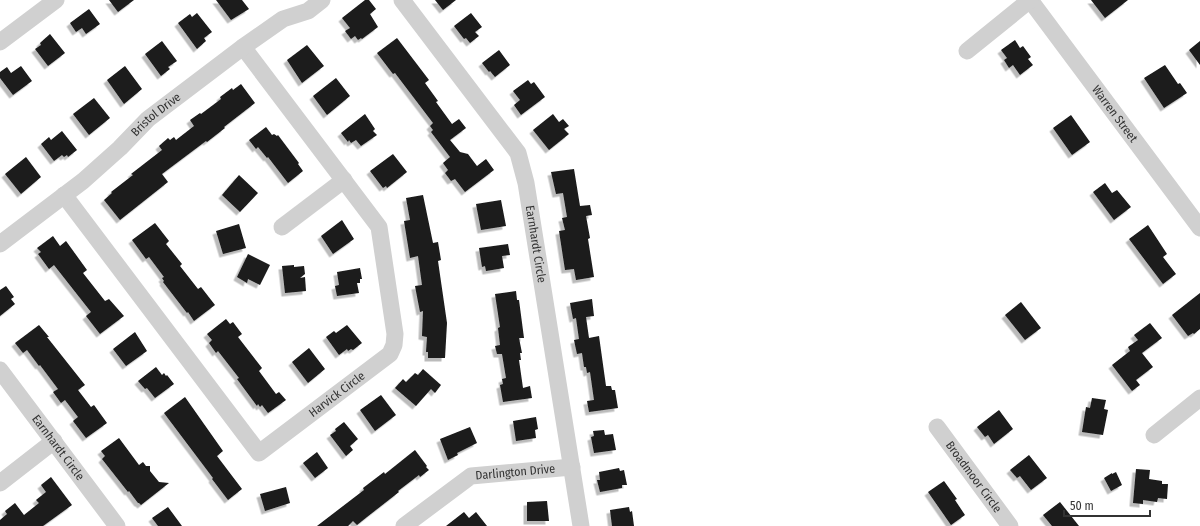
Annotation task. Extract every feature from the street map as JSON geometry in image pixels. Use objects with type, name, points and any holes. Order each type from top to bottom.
[{"type":"street","points":[[0,42],[56,0]]},
{"type":"street","name":"Bristol Drive","points":[[0,244],[83,181],[148,119],[243,47],[283,19],[308,11],[322,0]]},
{"type":"street","name":"Earnhardt Circle","points":[[402,0],[518,152],[526,183],[581,526]]},
{"type":"street","points":[[967,51],[1030,0]]},
{"type":"street","name":"Warren Street","points":[[1030,0],[1200,228]]},
{"type":"street","name":"Harvick Circle","points":[[64,195],[259,453],[390,354],[394,345],[395,334],[379,227],[243,47]]},
{"type":"street","points":[[282,227],[344,180]]},
{"type":"street","name":"Earnhardt Circle","points":[[0,370],[117,526]]},
{"type":"street","points":[[1154,435],[1200,398]]},
{"type":"street","name":"Broadmoor Circle","points":[[937,427],[1010,526]]},
{"type":"street","points":[[0,483],[54,441]]},
{"type":"street","name":"Darlington Drive","points":[[404,526],[471,476],[572,467]]},
{"type":"building","points":[[109,0],[134,0],[118,12]]},
{"type":"building","points":[[216,0],[242,0],[249,9],[231,20]]},
{"type":"building","points":[[365,0],[369,0],[376,9],[370,14],[378,27],[362,39],[361,38],[358,40],[355,36],[351,39],[345,31],[350,28],[342,18]]},
{"type":"building","points":[[435,0],[456,0],[443,10]]},
{"type":"building","points":[[1091,0],[1128,0],[1105,18]]},
{"type":"building","points":[[89,9],[100,24],[86,34],[82,28],[76,32],[70,23]]},
{"type":"building","points":[[197,13],[212,32],[204,38],[206,41],[197,49],[178,23],[190,14],[192,17]]},
{"type":"building","points":[[471,13],[482,27],[475,32],[479,36],[470,43],[466,38],[464,39],[454,26]]},
{"type":"building","points":[[50,34],[65,53],[48,66],[35,49],[41,45],[40,43]]},
{"type":"building","points":[[397,38],[429,80],[425,83],[438,101],[436,102],[452,124],[459,119],[466,128],[450,140],[460,152],[468,154],[477,166],[486,159],[494,170],[465,192],[455,179],[451,181],[445,173],[448,170],[443,163],[450,157],[431,132],[433,130],[430,126],[433,123],[395,73],[393,74],[377,53]]},
{"type":"building","points":[[1015,40],[1020,48],[1023,46],[1031,57],[1028,59],[1033,65],[1020,75],[1013,65],[1009,68],[1004,60],[1007,58],[1001,50]]},
{"type":"building","points":[[162,41],[177,61],[168,67],[170,69],[161,76],[145,54]]},
{"type":"building","points":[[1200,41],[1200,65],[1189,50]]},
{"type":"building","points":[[307,45],[324,66],[302,83],[287,60]]},
{"type":"building","points":[[499,50],[510,65],[495,77],[482,63]]},
{"type":"building","points":[[1165,65],[1178,84],[1180,83],[1187,93],[1164,108],[1144,78]]},
{"type":"building","points":[[21,66],[32,81],[13,95],[0,78],[0,72],[7,67],[11,73]]},
{"type":"building","points":[[125,66],[142,89],[124,104],[107,80]]},
{"type":"building","points":[[336,78],[350,96],[327,115],[313,96]]},
{"type":"building","points":[[528,80],[531,84],[534,82],[545,97],[521,115],[514,105],[520,100],[513,91]]},
{"type":"building","points":[[241,84],[255,103],[207,142],[206,141],[162,174],[168,182],[120,220],[104,200],[112,193],[111,192],[162,150],[159,146],[168,138],[170,140],[174,137],[176,140],[194,126],[190,120],[200,113],[201,114],[221,99],[220,97],[232,88],[233,90]]},
{"type":"building","points":[[94,98],[110,118],[89,135],[73,114]]},
{"type":"building","points":[[365,114],[375,129],[373,131],[377,135],[361,146],[356,140],[351,143],[349,140],[348,142],[341,133]]},
{"type":"building","points":[[553,114],[559,122],[563,119],[569,126],[564,129],[569,134],[549,150],[533,130]]},
{"type":"building","points":[[1071,115],[1090,142],[1072,155],[1053,128]]},
{"type":"building","points":[[266,127],[272,135],[278,135],[299,163],[298,164],[303,171],[288,183],[268,157],[267,158],[258,147],[256,149],[249,140]]},
{"type":"building","points":[[62,131],[77,150],[68,157],[67,155],[64,157],[62,155],[54,161],[41,144],[49,137],[51,140]]},
{"type":"building","points":[[393,154],[407,172],[387,188],[386,186],[383,188],[370,171]]},
{"type":"building","points":[[26,157],[41,177],[21,194],[5,174]]},
{"type":"building","points":[[574,169],[580,206],[590,205],[592,215],[586,216],[594,277],[576,280],[574,269],[565,270],[559,231],[565,230],[562,218],[567,217],[563,193],[556,194],[551,172]]},
{"type":"building","points":[[239,175],[258,193],[240,212],[222,195]]},
{"type":"building","points":[[1105,183],[1112,193],[1117,190],[1131,207],[1114,220],[1093,192]]},
{"type":"building","points":[[423,195],[433,243],[438,242],[441,260],[438,261],[447,323],[445,358],[428,358],[428,352],[426,352],[427,337],[422,336],[423,311],[420,312],[415,286],[422,285],[418,256],[410,258],[404,221],[410,220],[406,198]]},
{"type":"building","points":[[501,200],[506,226],[481,230],[476,204]]},
{"type":"building","points":[[342,220],[354,239],[333,254],[321,236]]},
{"type":"building","points":[[155,223],[169,241],[166,244],[182,264],[180,266],[198,289],[201,287],[215,305],[194,321],[163,282],[164,281],[162,278],[164,277],[149,257],[146,259],[132,240]]},
{"type":"building","points":[[239,224],[246,248],[223,254],[216,231]]},
{"type":"building","points":[[1148,225],[1167,254],[1163,257],[1176,274],[1163,284],[1129,239]]},
{"type":"building","points":[[53,236],[60,246],[66,241],[87,270],[83,273],[105,301],[109,299],[124,316],[100,334],[86,316],[91,312],[54,265],[49,269],[38,254],[41,252],[37,248]]},
{"type":"building","points":[[508,244],[510,255],[502,256],[504,268],[486,271],[485,266],[482,267],[479,248]]},
{"type":"building","points":[[248,254],[270,265],[260,285],[248,279],[247,283],[237,277]]},
{"type":"building","points":[[294,265],[294,267],[304,266],[305,274],[300,278],[305,277],[306,291],[285,293],[282,266]]},
{"type":"building","points":[[360,268],[362,279],[360,279],[360,283],[357,283],[359,293],[337,296],[335,286],[339,285],[337,272]]},
{"type":"building","points":[[6,286],[14,297],[11,299],[15,304],[0,316],[0,290]]},
{"type":"building","points":[[516,291],[517,300],[519,300],[524,338],[519,338],[522,353],[520,353],[521,360],[519,360],[523,388],[530,386],[532,398],[503,402],[500,385],[503,384],[502,379],[506,378],[502,354],[497,354],[495,346],[500,345],[498,328],[500,327],[495,294]]},
{"type":"building","points":[[1200,293],[1200,329],[1194,334],[1193,333],[1188,336],[1172,315]]},
{"type":"building","points":[[592,299],[594,316],[586,317],[589,338],[599,336],[606,386],[611,386],[612,390],[615,390],[618,408],[589,412],[587,401],[594,400],[590,372],[587,373],[586,367],[584,367],[582,353],[577,354],[574,340],[579,339],[576,318],[573,319],[570,303]]},
{"type":"building","points":[[1021,302],[1041,328],[1025,340],[1005,315]]},
{"type":"building","points":[[226,319],[230,324],[233,322],[242,334],[238,337],[262,368],[259,371],[276,394],[279,392],[286,400],[268,413],[262,405],[260,407],[258,404],[257,406],[237,379],[239,378],[218,351],[216,353],[209,343],[212,340],[207,334]]},
{"type":"building","points":[[1150,323],[1162,338],[1142,353],[1153,367],[1136,380],[1140,385],[1132,391],[1112,365],[1130,351],[1128,347],[1138,340],[1134,335]]},
{"type":"building","points":[[39,325],[85,385],[78,390],[91,407],[94,405],[107,423],[86,438],[73,421],[78,417],[65,400],[61,403],[53,392],[58,389],[27,350],[23,353],[15,343]]},
{"type":"building","points":[[347,325],[362,343],[353,350],[351,349],[348,351],[347,349],[339,355],[326,337],[334,331],[336,333]]},
{"type":"building","points":[[135,332],[147,351],[126,366],[113,349]]},
{"type":"building","points":[[309,348],[325,369],[308,383],[292,362]]},
{"type":"building","points":[[156,367],[162,375],[164,373],[166,376],[167,375],[174,384],[155,398],[147,388],[145,389],[138,381]]},
{"type":"building","points":[[423,369],[441,385],[435,393],[431,389],[416,406],[395,388],[403,379],[406,382],[415,373],[418,375]]},
{"type":"building","points":[[381,395],[396,415],[375,431],[360,410]]},
{"type":"building","points":[[185,397],[223,451],[217,456],[242,489],[228,500],[164,413]]},
{"type":"building","points":[[1092,398],[1106,400],[1104,409],[1108,410],[1103,435],[1082,432],[1086,407],[1090,408]]},
{"type":"building","points":[[999,410],[1013,429],[994,444],[988,435],[985,437],[977,427]]},
{"type":"building","points":[[536,417],[538,429],[535,430],[536,438],[516,441],[513,421]]},
{"type":"building","points":[[344,422],[358,439],[350,446],[353,450],[346,456],[330,435]]},
{"type":"building","points":[[470,427],[477,443],[457,453],[458,455],[448,460],[440,439]]},
{"type":"building","points":[[604,430],[605,435],[613,434],[616,450],[594,453],[591,437],[594,436],[593,431]]},
{"type":"building","points":[[119,438],[139,465],[143,462],[146,466],[150,466],[150,471],[159,482],[169,483],[141,505],[129,491],[128,492],[102,459],[105,456],[101,451]]},
{"type":"building","points":[[415,450],[429,470],[420,477],[419,475],[357,525],[353,521],[348,526],[317,526],[364,490],[363,488],[384,472],[385,474]]},
{"type":"building","points":[[317,452],[328,468],[315,478],[303,463]]},
{"type":"building","points":[[1029,455],[1047,478],[1031,490],[1020,476],[1017,478],[1010,470]]},
{"type":"building","points":[[619,468],[620,471],[624,470],[627,485],[622,485],[622,488],[600,492],[597,480],[600,480],[599,472]]},
{"type":"building","points":[[1136,469],[1150,470],[1149,479],[1162,481],[1162,484],[1168,484],[1167,499],[1158,498],[1157,502],[1143,500],[1143,504],[1133,503]]},
{"type":"building","points":[[1116,472],[1122,485],[1111,491],[1104,478]]},
{"type":"building","points":[[51,477],[72,505],[43,526],[0,526],[0,520],[7,514],[5,511],[15,503],[24,515],[39,503],[36,500],[46,492],[41,485]]},
{"type":"building","points":[[944,481],[957,499],[955,500],[965,515],[951,525],[928,492]]},
{"type":"building","points":[[286,487],[290,503],[265,511],[260,494]]},
{"type":"building","points":[[547,501],[549,521],[527,521],[527,502]]},
{"type":"building","points":[[1060,502],[1079,526],[1052,526],[1043,515]]},
{"type":"building","points":[[168,507],[182,526],[158,526],[152,518]]},
{"type":"building","points":[[629,507],[630,512],[632,511],[634,526],[612,526],[610,510]]},
{"type":"building","points":[[464,512],[469,518],[476,512],[487,526],[446,526]]}]
